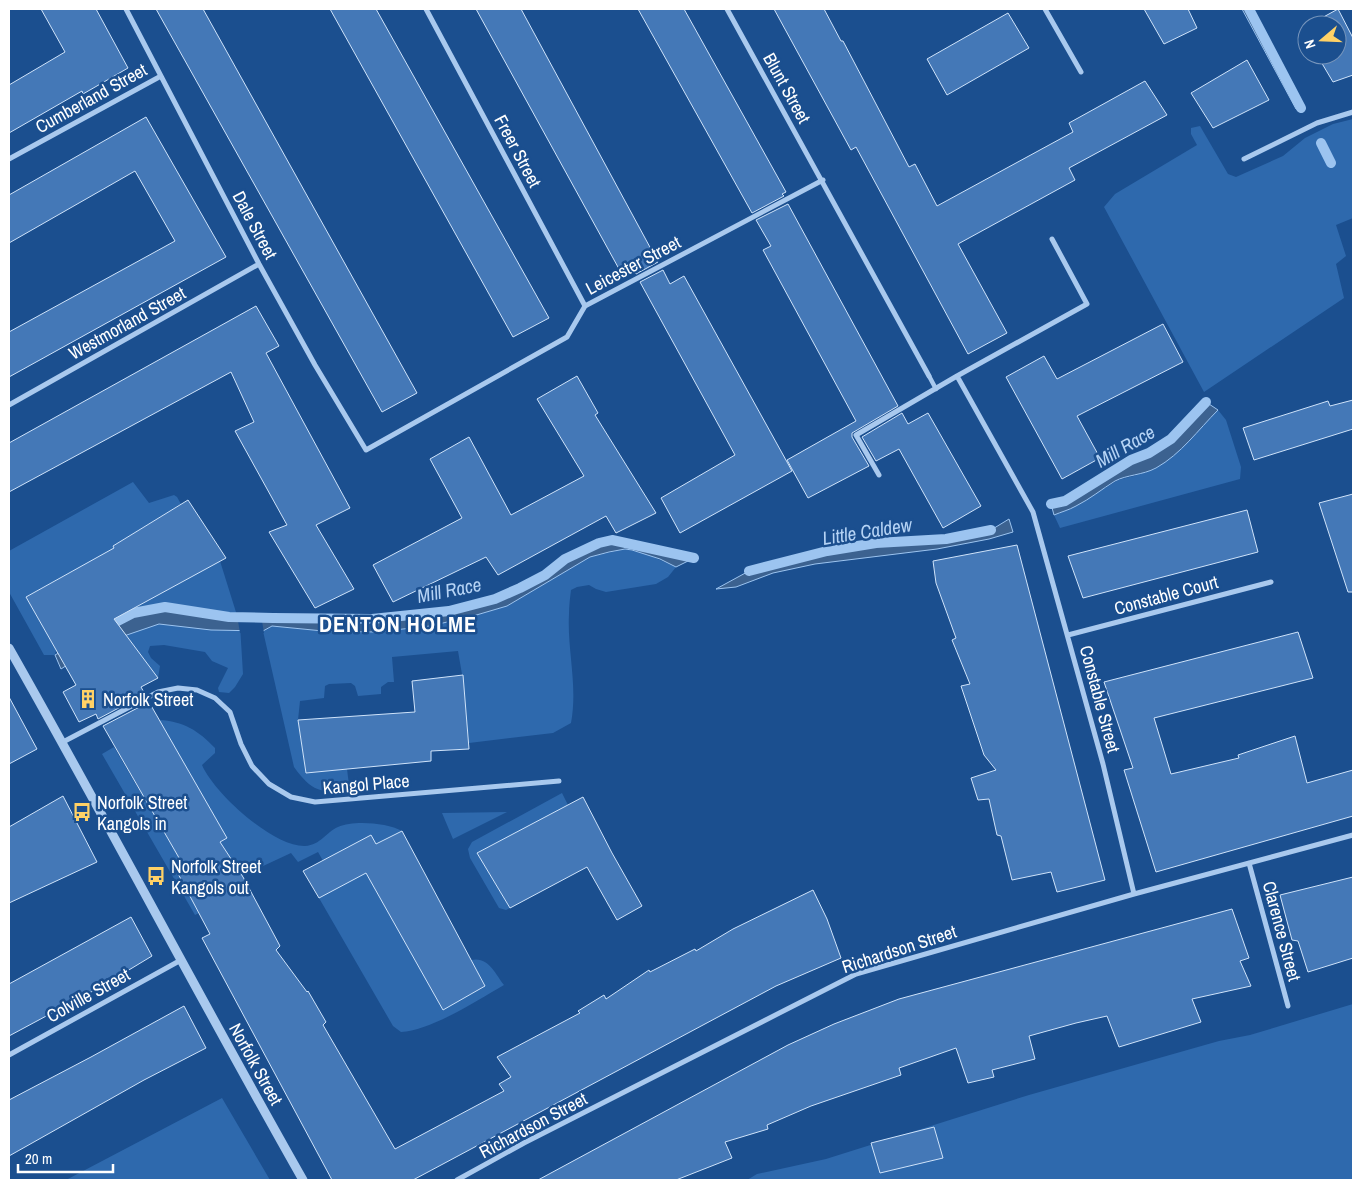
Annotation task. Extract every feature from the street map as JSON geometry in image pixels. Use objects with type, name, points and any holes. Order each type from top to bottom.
[{"type":"street","name":"Dale Street","points":[[126,9],[259,264],[315,365],[366,450]]},
{"type":"street","name":"Freer Street","points":[[426,9],[586,306]]},
{"type":"street","name":"Blunt Street","points":[[727,9],[823,180],[929,376]]},
{"type":"street","points":[[1045,9],[1081,72]]},
{"type":"street","name":"Cumberland Street","points":[[9,159],[160,76]]},
{"type":"street","points":[[1244,159],[1317,123],[1353,112]]},
{"type":"street","name":"Leicester Street","points":[[366,450],[567,337],[586,306],[823,180]]},
{"type":"street","points":[[879,475],[856,435],[1087,304],[1052,239]]},
{"type":"street","name":"Westmorland Street","points":[[9,405],[259,264]]},
{"type":"street","points":[[929,376],[936,389]]},
{"type":"street","name":"Constable Street","points":[[957,376],[1032,512],[1103,764],[1134,894]]},
{"type":"street","name":"Constable Court","points":[[1068,636],[1270,582]]},
{"type":"street","name":"Norfolk Street","points":[[9,648],[63,742],[303,1180]]},
{"type":"street","name":"Kangol Place","points":[[63,742],[158,692],[178,688],[197,690],[215,698],[230,712],[241,744],[252,766],[269,784],[291,797],[315,802],[559,781]]},
{"type":"street","name":"Richardson Street","points":[[457,1180],[524,1143],[856,974],[1134,894],[1353,835]]},
{"type":"street","name":"Clarence Street","points":[[1249,863],[1288,1006]]},
{"type":"street","name":"Colville Street","points":[[9,1054],[181,960]]},
{"type":"shaded area","points":[[1242,9],[1249,9],[1301,108],[1296,109]]},
{"type":"shaded area","points":[[1353,119],[1353,218],[1336,225],[1346,256],[1336,264],[1344,298],[1204,392],[1104,207],[1115,194],[1197,145],[1191,134],[1191,128],[1200,126],[1228,174],[1236,177],[1283,156],[1305,138],[1333,124]]},
{"type":"shaded area","points":[[1206,402],[1218,410],[1181,449],[1165,462],[1151,470],[1115,481],[1071,509],[1054,515],[1051,504],[1065,501],[1131,460],[1149,453],[1171,439]]},
{"type":"shaded area","points":[[1218,410],[1226,420],[1241,467],[1240,479],[1060,528],[1054,515],[1076,506],[1118,480],[1155,469],[1184,446]]},
{"type":"shaded area","points":[[133,482],[149,503],[174,495],[181,504],[113,546],[220,561],[240,625],[243,674],[229,693],[219,692],[218,688],[228,668],[212,661],[205,652],[164,645],[150,646],[148,652],[151,658],[160,666],[158,678],[76,686],[56,650],[55,655],[44,655],[9,592],[9,551]],"holes":[[[74,570],[56,650],[26,597]]]},
{"type":"shaded area","points":[[1009,519],[1013,532],[989,539],[937,549],[815,564],[773,573],[736,587],[716,589],[749,571],[827,551],[876,543],[946,538],[991,530]]},
{"type":"shaded area","points":[[612,540],[694,558],[676,567],[660,559],[632,550],[625,549],[609,552],[590,557],[507,606],[430,626],[376,632],[323,631],[272,626],[263,631],[211,630],[159,624],[118,638],[84,654],[61,669],[55,655],[133,613],[165,607],[229,617],[269,618],[372,619],[449,611],[495,599],[545,575],[565,559],[599,543]]},
{"type":"shaded area","points":[[625,549],[644,553],[676,567],[668,577],[656,584],[606,592],[589,585],[571,590],[569,628],[573,709],[571,723],[553,733],[469,743],[463,680],[458,651],[392,657],[394,682],[388,682],[381,687],[381,694],[358,696],[355,686],[351,683],[329,684],[325,686],[324,698],[300,701],[298,720],[306,773],[347,769],[350,793],[318,789],[306,781],[294,767],[263,631],[272,626],[323,631],[376,632],[430,626],[507,606],[590,557]]},
{"type":"shaded area","points":[[159,720],[176,722],[190,728],[215,748],[215,753],[202,765],[209,777],[231,803],[277,838],[292,844],[311,845],[338,827],[361,823],[388,826],[402,831],[376,844],[358,858],[443,1009],[485,986],[471,960],[477,959],[487,963],[504,985],[454,1014],[426,1026],[401,1032],[393,1026],[319,898],[338,887],[318,852],[298,862],[291,853],[242,876],[220,842],[227,838]]},
{"type":"shaded area","points":[[114,747],[182,863],[175,868],[199,913],[195,915],[102,754]]},
{"type":"shaded area","points":[[562,793],[568,805],[477,853],[510,908],[506,910],[499,908],[470,858],[468,849],[472,842]]},
{"type":"shaded area","points":[[507,812],[453,839],[442,813]]},
{"type":"shaded area","points":[[1353,1004],[1353,1180],[747,1180],[757,1174],[826,1159],[1029,1095],[1219,1041],[1250,1035]]},
{"type":"shaded area","points":[[222,1098],[270,1180],[66,1180]]},
{"type":"pier","points":[[237,615],[261,615],[264,633],[240,633]]},
{"type":"building","points":[[41,9],[96,9],[128,68],[83,94],[82,91],[9,133],[9,85],[65,52]]},
{"type":"building","points":[[156,9],[203,9],[417,393],[382,412]]},
{"type":"building","points":[[330,9],[376,9],[549,318],[513,337]]},
{"type":"building","points":[[476,9],[521,9],[658,262],[624,278]]},
{"type":"building","points":[[638,9],[684,9],[786,192],[782,194],[784,196],[752,213]]},
{"type":"building","points":[[774,9],[824,9],[841,41],[843,41],[909,167],[915,164],[937,206],[1073,132],[1069,123],[1145,81],[1167,115],[1069,168],[1075,180],[958,244],[1007,333],[968,354],[856,147],[851,150]]},
{"type":"building","points":[[1144,9],[1188,9],[1197,28],[1164,44]]},
{"type":"building","points":[[1338,9],[1341,15],[1327,15]]},
{"type":"building","points":[[1008,13],[1029,48],[947,95],[927,59]]},
{"type":"building","points":[[1347,26],[1353,38],[1353,75],[1333,82],[1323,65],[1347,65]]},
{"type":"building","points":[[1247,60],[1269,100],[1213,128],[1191,93]]},
{"type":"building","points":[[146,117],[226,257],[9,377],[9,332],[175,241],[135,171],[9,243],[9,195]]},
{"type":"building","points":[[788,204],[898,406],[852,433],[852,437],[869,466],[808,498],[787,460],[856,421],[763,250],[771,246],[756,220]]},
{"type":"building","points":[[663,270],[670,284],[684,276],[792,471],[680,533],[661,498],[735,455],[640,282]]},
{"type":"building","points":[[256,306],[279,346],[266,353],[350,508],[316,525],[354,589],[315,608],[269,532],[287,525],[235,431],[254,422],[231,372],[9,492],[9,443]]},
{"type":"building","points":[[1163,324],[1183,362],[1077,416],[1100,458],[1062,479],[1006,377],[1044,356],[1057,379]]},
{"type":"building","points":[[577,376],[598,413],[595,415],[656,513],[616,533],[606,516],[498,575],[486,557],[393,602],[373,565],[462,518],[430,459],[469,437],[511,515],[584,476],[537,399]]},
{"type":"building","points":[[1353,400],[1353,429],[1254,460],[1243,428],[1328,401],[1330,406]]},
{"type":"building","points":[[902,413],[908,424],[928,413],[981,506],[943,528],[899,449],[876,461],[862,437]]},
{"type":"building","points":[[1353,494],[1353,592],[1348,592],[1319,503]]},
{"type":"building","points":[[188,500],[226,558],[114,619],[158,678],[141,687],[145,694],[98,719],[96,714],[79,722],[63,692],[76,685],[26,597],[114,548],[113,546]]},
{"type":"building","points":[[1247,510],[1258,552],[1083,598],[1068,556]]},
{"type":"building","points":[[1017,545],[1105,880],[1057,892],[1051,872],[1012,880],[1001,836],[997,835],[989,799],[978,800],[971,778],[996,770],[984,755],[961,686],[970,684],[952,640],[956,638],[936,583],[933,561]]},
{"type":"building","points":[[1298,632],[1313,678],[1154,718],[1171,774],[1239,758],[1238,755],[1295,736],[1307,783],[1353,770],[1353,816],[1156,872],[1124,770],[1133,768],[1104,682]]},
{"type":"building","points":[[463,675],[469,749],[431,751],[431,761],[306,773],[298,720],[415,712],[412,681]]},
{"type":"building","points":[[9,697],[37,749],[9,764]]},
{"type":"building","points":[[149,702],[227,838],[220,842],[243,877],[280,946],[276,950],[308,991],[326,1022],[323,1025],[395,1149],[504,1091],[499,1084],[511,1077],[497,1057],[580,1013],[578,1011],[604,995],[606,999],[649,970],[650,972],[695,949],[696,951],[733,929],[813,890],[827,919],[841,958],[776,986],[413,1180],[332,1180],[202,938],[210,934],[175,868],[182,863],[103,726]]},
{"type":"building","points":[[63,796],[97,862],[9,903],[9,827]]},
{"type":"building","points":[[583,797],[642,906],[617,920],[587,867],[510,908],[477,853]]},
{"type":"building","points":[[402,831],[485,986],[443,1010],[366,873],[319,898],[303,871],[371,835],[376,844]]},
{"type":"building","points":[[1353,877],[1353,958],[1308,972],[1298,941],[1292,940],[1280,895]]},
{"type":"building","points":[[1232,909],[1249,958],[1240,961],[1251,986],[1192,999],[1201,1022],[1119,1047],[1107,1016],[1076,1023],[1029,1036],[1035,1059],[992,1070],[994,1077],[968,1083],[956,1048],[899,1068],[901,1075],[811,1106],[767,1125],[768,1129],[725,1142],[732,1158],[676,1180],[538,1180],[788,1045],[834,1024],[899,999]]},
{"type":"building","points":[[131,917],[152,956],[104,985],[9,1036],[9,984]]},
{"type":"building","points":[[184,1006],[206,1048],[144,1080],[9,1156],[9,1100]]},
{"type":"building","points":[[934,1127],[943,1158],[880,1173],[871,1143]]},
{"type":"waterway","points":[[1249,9],[1301,108]]},
{"type":"waterway","points":[[1321,143],[1331,163]]},
{"type":"waterway","name":"Mill Race","points":[[1051,504],[1065,501],[1131,460],[1149,453],[1171,439],[1206,402]]},
{"type":"waterway","name":"Little Caldew","points":[[749,571],[827,551],[876,543],[946,539],[991,530]]},
{"type":"waterway","name":"Mill Race","points":[[104,628],[133,613],[165,607],[229,617],[273,618],[372,619],[449,611],[495,599],[545,575],[565,559],[599,543],[612,540],[694,558]]},
{"type":"place","name":"Norfolk Street","points":[[88,699]]},
{"type":"place","name":"Norfolk Street Kangols in","points":[[82,812]]},
{"type":"place","name":"Norfolk Street Kangols out","points":[[156,876]]},
{"type":"district","name":"DENTON HOLME","points":[[398,624]]}]
